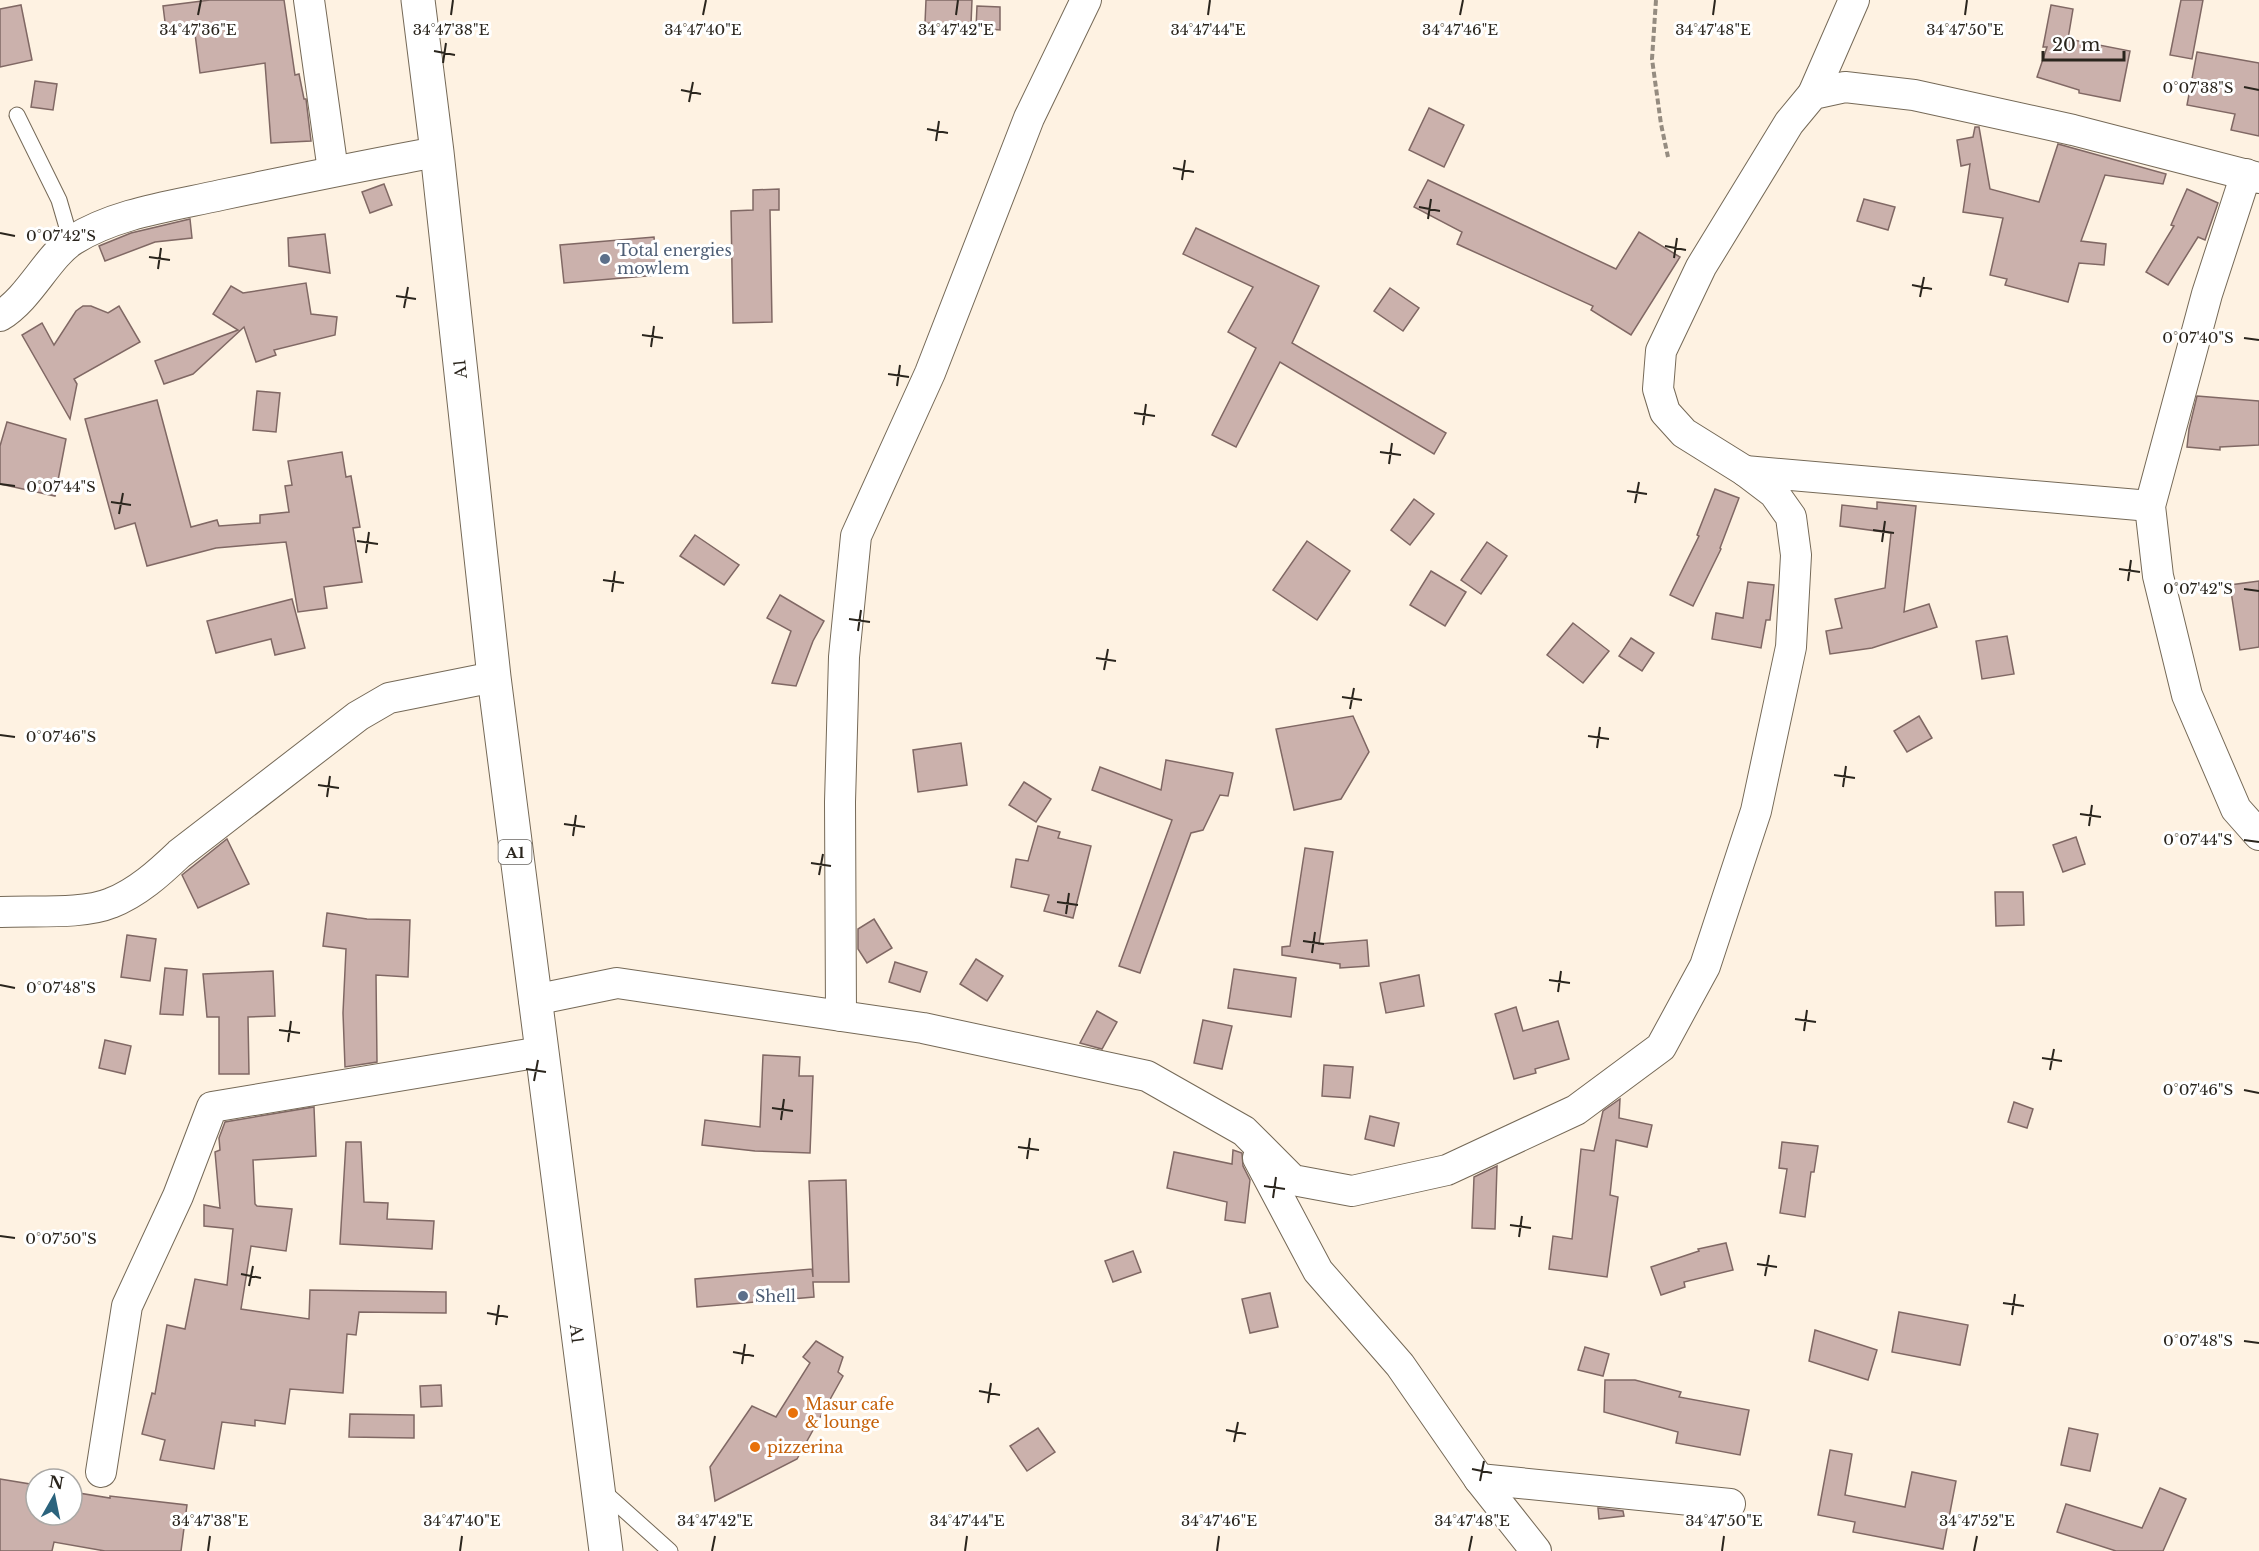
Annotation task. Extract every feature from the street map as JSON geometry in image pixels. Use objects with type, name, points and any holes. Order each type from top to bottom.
[{"type":"highway","name":"A1","points":[[418,0],[437,152],[494,677],[606,1551]]},
{"type":"street","points":[[309,0],[333,171]]},
{"type":"street","points":[[841,1016],[840,802],[844,657],[856,536],[930,373],[1029,118],[1086,0]]},
{"type":"street","points":[[534,1000],[617,983],[923,1028],[1147,1076],[1244,1131],[1293,1180],[1352,1191],[1447,1170],[1576,1110],[1661,1047],[1705,966],[1756,812],[1791,647],[1796,555],[1791,517],[1774,493],[1745,471],[1683,433],[1665,412],[1658,389],[1660,351],[1701,267],[1789,123],[1813,94],[1854,0]]},
{"type":"street","points":[[1813,94],[1845,87],[1914,95],[2073,130],[2256,179],[2207,294],[2150,506],[2158,576],[2187,695],[2236,809],[2259,835]]},
{"type":"street","points":[[0,316],[29,290],[71,241],[100,227],[144,212],[333,171],[437,152]]},
{"type":"street","points":[[1745,471],[2150,506]]},
{"type":"street","points":[[0,912],[81,909],[111,903],[153,878],[179,855],[358,716],[389,698],[494,677]]},
{"type":"street","points":[[101,1472],[127,1306],[178,1196],[212,1107],[541,1052]]},
{"type":"street","points":[[1244,1131],[1318,1271],[1400,1365],[1479,1479],[1536,1551]]},
{"type":"street","points":[[1479,1479],[1730,1504]]},
{"type":"lane","points":[[17,115],[59,200],[71,241]]},
{"type":"lane","points":[[597,1486],[670,1551]]},
{"type":"path","points":[[1656,0],[1652,59],[1668,157]]},
{"type":"building","points":[[210,0],[284,0],[295,75],[299,74],[304,99],[306,99],[311,141],[271,143],[265,63],[200,73],[194,26],[166,30],[163,6]]},
{"type":"building","points":[[926,0],[972,0],[971,24],[925,23]]},
{"type":"building","points":[[2181,0],[2203,0],[2192,59],[2170,55]]},
{"type":"building","points":[[21,5],[32,60],[0,67],[0,9]]},
{"type":"building","points":[[2051,5],[2073,9],[2068,39],[2130,51],[2120,101],[2079,93],[2079,90],[2037,77],[2047,47],[2043,47]]},
{"type":"building","points":[[977,6],[1000,7],[1000,30],[976,28]]},
{"type":"building","points":[[2197,52],[2259,63],[2259,136],[2231,130],[2235,114],[2187,105]]},
{"type":"building","points":[[35,81],[57,84],[53,110],[31,107]]},
{"type":"building","points":[[1429,108],[1464,125],[1444,167],[1409,150]]},
{"type":"building","points":[[1975,127],[1979,127],[1990,189],[2039,202],[2058,144],[2166,174],[2163,184],[2105,175],[2081,241],[2106,244],[2104,265],[2079,263],[2068,302],[2005,285],[2007,279],[1990,275],[2003,218],[1963,212],[1970,164],[1961,166],[1957,140],[1973,137]]},
{"type":"building","points":[[1428,180],[1616,269],[1639,232],[1680,257],[1631,335],[1591,310],[1593,306],[1457,244],[1462,232],[1414,207]]},
{"type":"building","points":[[384,184],[392,205],[370,213],[362,192]]},
{"type":"building","points":[[779,189],[779,210],[770,210],[772,322],[733,323],[731,211],[753,210],[753,190]]},
{"type":"building","points":[[2187,189],[2218,203],[2205,240],[2198,237],[2168,285],[2146,272],[2174,226],[2171,225]]},
{"type":"building","points":[[1864,199],[1895,207],[1888,230],[1857,221]]},
{"type":"building","points":[[190,219],[192,238],[155,242],[105,261],[99,246],[131,233]]},
{"type":"building","points":[[1196,228],[1319,286],[1292,343],[1446,433],[1434,454],[1280,362],[1236,447],[1212,435],[1256,348],[1228,332],[1253,287],[1183,254]]},
{"type":"building","points":[[325,234],[330,273],[289,266],[288,238]]},
{"type":"building","points":[[654,237],[658,275],[564,283],[560,245]]},
{"type":"building","points":[[306,283],[311,314],[337,317],[335,335],[274,350],[276,355],[256,362],[244,327],[193,374],[164,384],[155,361],[238,330],[213,314],[231,286],[243,293]]},
{"type":"building","points":[[1390,288],[1419,308],[1403,331],[1374,311]]},
{"type":"building","points":[[83,306],[91,306],[108,313],[119,306],[140,342],[74,379],[77,384],[70,419],[22,335],[42,323],[54,345],[76,311]]},
{"type":"building","points":[[257,391],[280,393],[276,432],[253,430]]},
{"type":"building","points":[[2197,396],[2259,401],[2259,445],[2220,447],[2220,450],[2187,447]]},
{"type":"building","points":[[157,400],[191,527],[217,520],[219,526],[260,523],[260,515],[289,512],[285,486],[292,485],[288,461],[342,452],[346,477],[351,476],[360,527],[353,528],[362,582],[324,587],[327,608],[298,612],[286,542],[216,548],[147,566],[135,523],[115,529],[85,419]]},
{"type":"building","points":[[7,422],[66,439],[55,496],[0,484],[0,446]]},
{"type":"building","points":[[1715,489],[1739,498],[1721,549],[1693,606],[1670,595],[1699,536],[1697,535]]},
{"type":"building","points":[[1414,499],[1434,514],[1410,545],[1391,530]]},
{"type":"building","points":[[1877,502],[1916,506],[1904,612],[1929,604],[1937,627],[1872,648],[1830,654],[1826,631],[1842,628],[1835,599],[1885,588],[1891,533],[1840,526],[1842,505],[1877,509]]},
{"type":"building","points":[[695,535],[739,565],[724,585],[680,556]]},
{"type":"building","points":[[1307,541],[1350,571],[1317,620],[1273,590]]},
{"type":"building","points":[[1487,542],[1507,556],[1481,594],[1461,580]]},
{"type":"building","points":[[1431,571],[1466,592],[1445,626],[1410,605]]},
{"type":"building","points":[[2259,581],[2259,647],[2240,650],[2230,585]]},
{"type":"building","points":[[1748,582],[1774,585],[1770,620],[1766,620],[1761,648],[1712,639],[1716,613],[1743,618]]},
{"type":"building","points":[[780,595],[824,621],[813,641],[796,686],[772,683],[791,631],[767,618]]},
{"type":"building","points":[[292,599],[305,648],[275,655],[271,639],[216,653],[207,621]]},
{"type":"building","points":[[1573,623],[1609,651],[1583,683],[1547,655]]},
{"type":"building","points":[[2007,636],[2014,674],[1982,679],[1976,641]]},
{"type":"building","points":[[1631,638],[1654,653],[1642,671],[1619,656]]},
{"type":"building","points":[[1353,716],[1369,752],[1341,799],[1294,810],[1276,729]]},
{"type":"building","points":[[1919,716],[1932,738],[1907,752],[1894,731]]},
{"type":"building","points":[[961,743],[967,785],[918,792],[913,750]]},
{"type":"building","points":[[1166,760],[1233,773],[1228,796],[1220,795],[1203,830],[1191,833],[1140,973],[1119,966],[1172,820],[1092,790],[1100,767],[1161,790]]},
{"type":"building","points":[[1024,782],[1051,799],[1036,822],[1009,805]]},
{"type":"building","points":[[1038,826],[1060,832],[1058,838],[1091,846],[1073,918],[1044,911],[1049,895],[1011,887],[1016,859],[1028,861]]},
{"type":"building","points":[[2076,837],[2085,864],[2063,872],[2053,845]]},
{"type":"building","points":[[227,839],[249,884],[198,908],[182,875]]},
{"type":"building","points":[[1305,848],[1333,852],[1319,944],[1367,940],[1369,966],[1340,968],[1340,964],[1282,955],[1282,947],[1290,946]]},
{"type":"building","points":[[1995,892],[2023,892],[2024,925],[1996,926]]},
{"type":"building","points":[[327,913],[367,919],[410,920],[408,977],[376,975],[377,1062],[345,1067],[343,1013],[346,949],[323,946]]},
{"type":"building","points":[[874,919],[892,948],[867,963],[858,949],[858,929]]},
{"type":"building","points":[[127,935],[156,939],[150,981],[121,977]]},
{"type":"building","points":[[976,959],[1003,976],[987,1001],[960,984]]},
{"type":"building","points":[[895,962],[927,972],[920,992],[889,982]]},
{"type":"building","points":[[165,968],[187,970],[183,1015],[160,1014]]},
{"type":"building","points":[[1234,969],[1296,978],[1291,1017],[1228,1008]]},
{"type":"building","points":[[273,971],[275,1016],[248,1017],[249,1074],[219,1074],[219,1017],[207,1017],[203,974]]},
{"type":"building","points":[[1419,975],[1424,1006],[1386,1013],[1380,983]]},
{"type":"building","points":[[1516,1007],[1523,1031],[1558,1021],[1569,1059],[1535,1069],[1536,1073],[1514,1079],[1495,1014]]},
{"type":"building","points":[[1097,1011],[1117,1022],[1102,1049],[1080,1043]]},
{"type":"building","points":[[1203,1020],[1232,1026],[1222,1069],[1194,1063]]},
{"type":"building","points":[[105,1040],[131,1046],[125,1074],[99,1068]]},
{"type":"building","points":[[763,1055],[800,1057],[799,1076],[813,1076],[810,1153],[755,1151],[702,1145],[705,1120],[760,1127]]},
{"type":"building","points":[[1324,1065],[1353,1067],[1350,1098],[1322,1096]]},
{"type":"building","points":[[1620,1099],[1619,1118],[1652,1125],[1647,1147],[1616,1140],[1610,1195],[1618,1197],[1607,1277],[1549,1269],[1553,1236],[1572,1239],[1581,1149],[1594,1151],[1603,1111]]},
{"type":"building","points":[[2014,1102],[2033,1109],[2027,1128],[2008,1122]]},
{"type":"building","points":[[314,1107],[316,1156],[253,1160],[255,1204],[292,1209],[286,1251],[251,1246],[241,1309],[309,1319],[310,1290],[446,1292],[446,1313],[359,1312],[356,1335],[347,1334],[343,1393],[290,1389],[285,1424],[255,1420],[255,1426],[222,1422],[214,1469],[160,1460],[165,1440],[142,1434],[152,1393],[155,1394],[167,1325],[185,1329],[195,1279],[227,1285],[233,1229],[204,1226],[204,1205],[220,1208],[215,1152],[220,1150],[219,1138],[225,1122]]},
{"type":"building","points":[[1370,1116],[1399,1123],[1394,1146],[1365,1139]]},
{"type":"building","points":[[346,1142],[361,1142],[364,1202],[388,1203],[387,1219],[434,1221],[432,1249],[340,1244]]},
{"type":"building","points":[[1782,1142],[1818,1146],[1814,1172],[1811,1172],[1805,1217],[1780,1213],[1787,1169],[1779,1168]]},
{"type":"building","points":[[1233,1150],[1242,1153],[1243,1166],[1250,1180],[1245,1223],[1225,1220],[1227,1202],[1167,1188],[1174,1152],[1232,1164]]},
{"type":"building","points":[[1497,1166],[1495,1229],[1472,1228],[1474,1177]]},
{"type":"building","points":[[846,1180],[849,1282],[813,1282],[814,1297],[697,1307],[695,1279],[812,1269],[813,1277],[809,1181]]},
{"type":"building","points":[[1726,1243],[1733,1270],[1684,1282],[1685,1287],[1661,1295],[1651,1267],[1699,1251],[1698,1249]]},
{"type":"building","points":[[1133,1251],[1141,1272],[1113,1282],[1105,1261]]},
{"type":"building","points":[[1270,1293],[1278,1327],[1250,1333],[1242,1299]]},
{"type":"building","points":[[1899,1312],[1968,1325],[1960,1365],[1892,1352]]},
{"type":"building","points":[[1815,1330],[1877,1350],[1868,1380],[1809,1361]]},
{"type":"building","points":[[816,1341],[843,1357],[838,1372],[843,1376],[797,1459],[715,1501],[710,1467],[752,1406],[776,1417],[810,1363],[803,1357]]},
{"type":"building","points":[[1585,1347],[1609,1354],[1603,1376],[1578,1370]]},
{"type":"building","points":[[1605,1380],[1635,1380],[1681,1392],[1679,1397],[1749,1410],[1740,1455],[1676,1443],[1678,1432],[1604,1412]]},
{"type":"building","points":[[441,1385],[442,1406],[421,1407],[420,1386]]},
{"type":"building","points":[[350,1414],[414,1415],[414,1438],[349,1437]]},
{"type":"building","points":[[1038,1428],[1055,1452],[1027,1471],[1010,1446]]},
{"type":"building","points":[[2069,1428],[2098,1434],[2090,1471],[2061,1465]]},
{"type":"building","points":[[1830,1450],[1852,1454],[1845,1495],[1905,1507],[1912,1472],[1956,1481],[1943,1549],[1853,1532],[1855,1522],[1818,1515]]},
{"type":"building","points":[[0,1479],[24,1483],[24,1527],[84,1527],[84,1494],[187,1505],[181,1551],[105,1551],[54,1542],[52,1551],[0,1551]]},
{"type":"building","points":[[2160,1488],[2186,1499],[2163,1551],[2116,1551],[2057,1532],[2066,1504],[2142,1528]]},
{"type":"building","points":[[1598,1508],[1623,1511],[1624,1516],[1599,1519]]},
{"type":"place","name":"Total energies mowlem","points":[[605,259]]},
{"type":"place","name":"Shell","points":[[743,1296]]},
{"type":"place","name":"Masur cafe & lounge","points":[[793,1413]]},
{"type":"place","name":"pizzerina","points":[[755,1447]]}]
